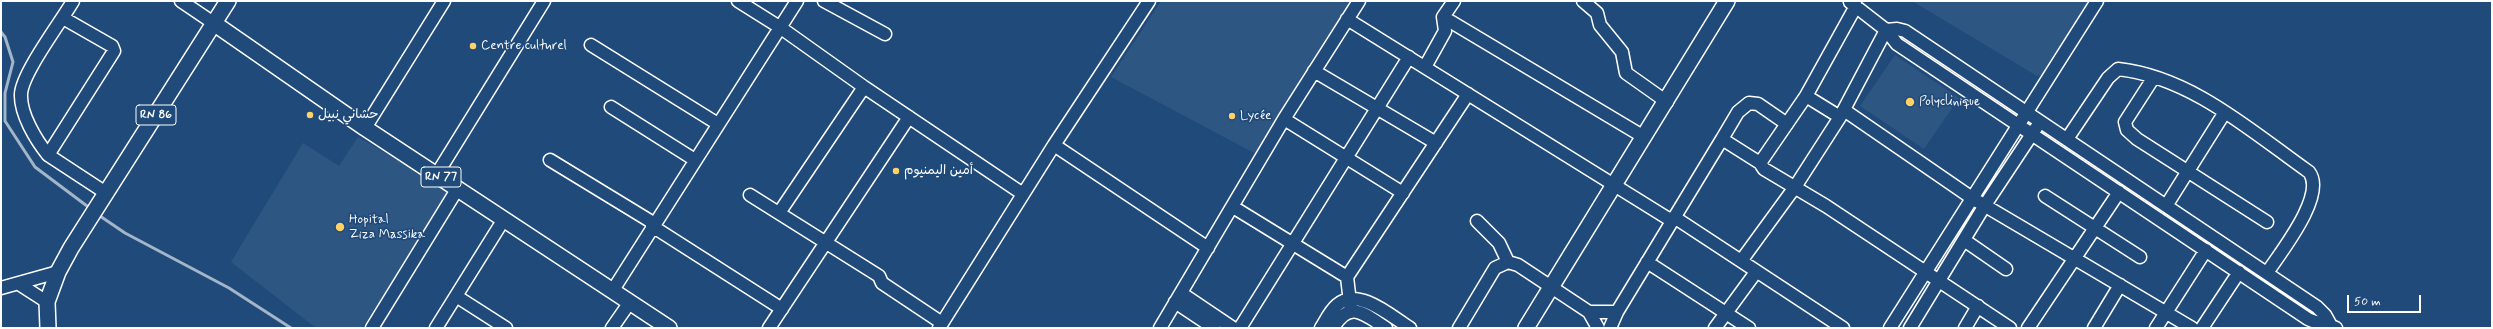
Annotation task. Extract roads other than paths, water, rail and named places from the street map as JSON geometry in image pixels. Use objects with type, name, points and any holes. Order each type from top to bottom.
[{"type":"main road","name":"RN 86","points":[[48,328],[47,302],[58,272],[85,225],[215,24],[228,1]]},
{"type":"main road","points":[[1526,328],[1550,287],[1667,102],[1727,1]]},
{"type":"main road","name":"RN 77","points":[[215,24],[365,128],[504,218],[669,328]]},
{"type":"street","points":[[73,1],[31,69],[21,94],[22,107],[39,144],[48,155],[106,193]]},
{"type":"street","points":[[181,1],[215,24]]},
{"type":"street","points":[[365,128],[444,1]]},
{"type":"street","points":[[437,174],[544,1]]},
{"type":"street","points":[[738,1],[781,28],[864,87],[1023,194]]},
{"type":"street","points":[[613,290],[797,1]]},
{"type":"street","points":[[824,1],[885,34]]},
{"type":"street","points":[[750,195],[879,276],[882,283],[940,326],[1054,145],[1149,1]]},
{"type":"street","points":[[1160,328],[1284,119],[1359,1]]},
{"type":"street","points":[[1425,67],[1445,31],[1443,17],[1454,1]]},
{"type":"street","points":[[1583,1],[1597,13],[1600,25],[1622,52],[1626,73],[1667,102]]},
{"type":"street","points":[[1890,328],[2097,1]]},
{"type":"street","points":[[1760,163],[1806,96],[1852,3],[1886,30],[1897,44],[2308,319],[2333,326]]},
{"type":"street","points":[[1443,17],[1644,137]]},
{"type":"street","points":[[48,155],[114,51],[112,46],[63,18]]},
{"type":"street","points":[[1347,19],[1409,56],[1614,185],[1741,261],[1843,328]]},
{"type":"street","points":[[1886,30],[1897,28],[1905,31],[2267,273],[2322,311],[2333,326]]},
{"type":"street","points":[[1741,261],[1795,188],[1842,114],[1886,30]]},
{"type":"street","points":[[591,44],[718,124]]},
{"type":"street","points":[[1240,328],[1291,243],[1409,56]]},
{"type":"street","points":[[2067,139],[2108,78],[2118,69],[2154,77],[2179,86],[2225,112],[2309,172],[2313,177],[2312,191],[2305,214],[2267,273]]},
{"type":"street","points":[[1314,71],[1436,143]]},
{"type":"street","points":[[2154,77],[2125,122],[2127,130],[2137,139],[2267,222]]},
{"type":"street","points":[[779,213],[864,87]]},
{"type":"street","points":[[1351,311],[1348,298],[1347,277],[1468,94]]},
{"type":"street","points":[[1806,96],[1842,114],[1972,198],[2192,328]]},
{"type":"street","points":[[1610,328],[1617,312],[1738,112],[1749,103],[1758,104],[1787,124]]},
{"type":"street","points":[[611,107],[695,160]]},
{"type":"street","points":[[2166,206],[2225,112]]},
{"type":"street","points":[[769,328],[909,117]]},
{"type":"street","points":[[1284,119],[1403,193]]},
{"type":"street","points":[[1910,328],[1985,205],[2033,134],[2040,121]]},
{"type":"street","points":[[1722,139],[1760,163],[1764,169],[1939,280],[2010,328]]},
{"type":"street","points":[[1054,145],[1208,248]]},
{"type":"street","points":[[550,160],[654,225],[782,309]]},
{"type":"street","points":[[372,328],[458,188]]},
{"type":"street","points":[[2028,328],[2076,259],[2119,192]]},
{"type":"street","points":[[2045,196],[2140,257]]},
{"type":"street","points":[[1232,207],[1347,277]]},
{"type":"street","points":[[436,328],[504,218]]},
{"type":"street","points":[[1476,221],[1496,239],[1508,262]]},
{"type":"street","points":[[1964,240],[2006,269]]},
{"type":"street","points":[[2156,328],[2206,250]]},
{"type":"street","points":[[1459,328],[1494,268],[1508,262],[1518,265],[1589,312],[1598,328]]},
{"type":"street","points":[[1647,262],[1749,328]]},
{"type":"street","points":[[1,288],[58,272]]},
{"type":"street","points":[[1715,328],[1725,312],[1756,272]]},
{"type":"street","points":[[2202,328],[2238,272]]},
{"type":"street","points":[[19,284],[47,302]]},
{"type":"street","points":[[2094,328],[2120,285]]},
{"type":"street","points":[[456,296],[506,328]]},
{"type":"street","points":[[1178,298],[1214,328]]},
{"type":"street","points":[[1178,298],[1234,328]]},
{"type":"street","points":[[1321,328],[1335,306],[1348,298],[1364,300],[1410,328]]},
{"type":"street","points":[[612,328],[630,302]]},
{"type":"street","points":[[1964,328],[1978,306]]},
{"type":"street","points":[[1333,328],[1339,318],[1351,311],[1361,313],[1386,328]]},
{"type":"street","points":[[1589,312],[1617,312]]},
{"type":"waterway","points":[[1,32],[5,37],[13,62],[5,93],[5,121],[35,167],[91,209]]},
{"type":"waterway","points":[[97,214],[125,233],[229,288],[291,328]]},
{"type":"place","name":"Centre culturel","points":[[473,46]]},
{"type":"place","name":"Polyclinique","points":[[1910,102]]},
{"type":"place","name":"حشاني نبيل","points":[[310,115]]},
{"type":"place","name":"Lycée","points":[[1232,116]]},
{"type":"place","name":"أمين اليمنيوم","points":[[896,171]]},
{"type":"place","name":"Hopital Ziza Massika","points":[[340,227]]}]
